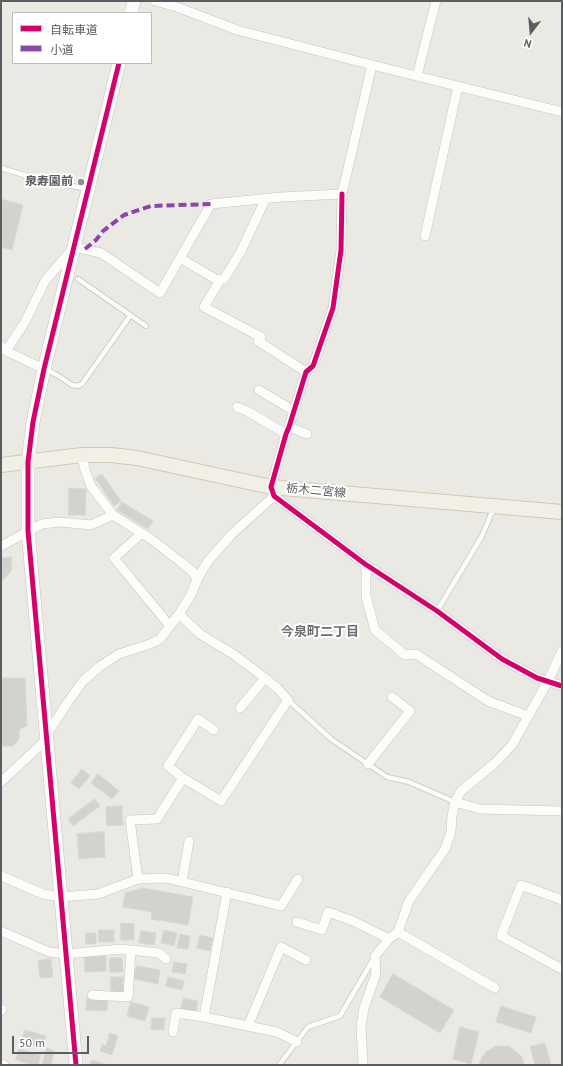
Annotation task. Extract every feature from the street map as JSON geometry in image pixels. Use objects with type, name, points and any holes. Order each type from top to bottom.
[{"type":"main road","name":"栃木二宮線","points":[[1,465],[82,455],[111,455],[138,458],[272,491],[562,512]]},
{"type":"street","points":[[132,12],[134,1]]},
{"type":"street","points":[[156,1],[178,7],[237,30],[562,112]]},
{"type":"street","points":[[417,76],[436,1]]},
{"type":"street","points":[[76,1065],[28,531],[28,462],[33,422],[44,369],[119,64]]},
{"type":"street","points":[[1,782],[47,737],[68,702],[83,682],[99,667],[119,654],[150,644],[160,639],[179,614],[208,561],[272,491],[288,430],[306,372],[313,366],[333,308],[341,250],[342,194],[372,65]]},
{"type":"street","points":[[425,236],[458,86]]},
{"type":"street","points":[[74,247],[101,253],[160,293],[211,204],[266,198],[342,194]]},
{"type":"street","points":[[180,258],[217,280],[224,280],[240,253],[266,198]]},
{"type":"street","points":[[44,369],[4,349],[25,322],[45,281],[74,247]]},
{"type":"street","points":[[220,280],[204,307],[261,337],[258,341],[306,372]]},
{"type":"street","points":[[258,390],[294,410]]},
{"type":"street","points":[[237,407],[288,430],[307,434]]},
{"type":"street","points":[[82,455],[85,470],[91,486],[113,515],[142,533],[182,563],[193,572],[197,580]]},
{"type":"street","points":[[272,491],[366,565],[437,611],[502,659],[537,678],[562,686]]},
{"type":"street","points":[[1,546],[42,524],[53,522],[91,525],[113,515]]},
{"type":"street","points":[[142,533],[114,558],[170,626]]},
{"type":"street","points":[[366,565],[366,596],[375,630],[405,655],[416,654],[488,701],[528,716]]},
{"type":"street","points":[[179,614],[200,634],[233,654],[265,678],[288,700],[221,801],[183,778],[168,766],[198,719],[214,730]]},
{"type":"street","points":[[362,1065],[361,1027],[364,1008],[376,974],[375,956],[389,939],[398,932],[409,901],[445,849],[451,832],[455,802],[461,791],[494,764],[512,745],[548,682],[562,651]]},
{"type":"street","points":[[240,708],[265,678]]},
{"type":"street","points":[[368,764],[410,711],[392,697]]},
{"type":"street","points":[[138,879],[130,820],[157,818],[183,778]]},
{"type":"street","points":[[455,802],[480,809],[562,812]]},
{"type":"street","points":[[182,882],[189,841]]},
{"type":"street","points":[[1,876],[43,894],[60,897],[98,894],[138,879],[166,878],[281,906],[298,878]]},
{"type":"street","points":[[562,900],[521,885],[501,936],[562,969]]},
{"type":"street","points":[[204,1017],[227,892]]},
{"type":"street","points":[[297,922],[322,930],[328,912],[353,921],[389,939]]},
{"type":"street","points":[[1,931],[49,952],[66,954],[121,949],[159,953],[166,959]]},
{"type":"street","points":[[398,932],[495,988]]},
{"type":"street","points":[[248,1026],[281,947],[306,960]]},
{"type":"street","points":[[92,995],[128,997],[131,950]]},
{"type":"street","points":[[173,1032],[176,1013],[204,1017],[277,1032],[297,1042]]},
{"type":"lane","points":[[1,168],[34,178],[88,190]]},
{"type":"lane","points":[[78,279],[146,326]]},
{"type":"lane","points":[[44,369],[57,375],[72,386],[82,384],[130,316]]},
{"type":"lane","points":[[437,611],[482,536],[494,506]]},
{"type":"lane","points":[[288,700],[331,739],[387,777],[409,782],[455,802]]},
{"type":"lane","points":[[279,1065],[308,1027],[340,1016],[375,956]]},
{"type":"building","points":[[1,199],[23,205],[12,250],[1,247]]},
{"type":"building","points":[[102,474],[121,501],[114,506],[95,478]]},
{"type":"building","points":[[69,488],[86,489],[85,515],[69,515]]},
{"type":"building","points":[[122,502],[153,521],[148,529],[117,510]]},
{"type":"building","points":[[12,557],[11,571],[1,582],[1,558]]},
{"type":"building","points":[[1,678],[25,678],[27,726],[19,729],[19,739],[13,746],[1,746]]},
{"type":"building","points":[[82,769],[90,776],[79,789],[71,783]]},
{"type":"building","points":[[98,774],[119,791],[112,799],[91,783]]},
{"type":"building","points":[[95,799],[100,806],[73,826],[68,819]]},
{"type":"building","points":[[122,806],[123,825],[107,826],[106,807]]},
{"type":"building","points":[[104,832],[105,857],[79,859],[77,834]]},
{"type":"building","points":[[143,888],[193,897],[188,925],[151,919],[152,912],[123,907],[125,893]]},
{"type":"building","points":[[121,923],[134,924],[134,940],[121,940]]},
{"type":"building","points":[[99,930],[114,930],[114,942],[99,942]]},
{"type":"building","points":[[164,930],[177,933],[174,946],[161,943]]},
{"type":"building","points":[[141,931],[156,933],[154,945],[139,943]]},
{"type":"building","points":[[86,933],[96,933],[96,944],[86,944]]},
{"type":"building","points":[[180,934],[190,936],[188,949],[177,948]]},
{"type":"building","points":[[200,935],[213,938],[210,951],[197,948]]},
{"type":"building","points":[[106,956],[106,971],[85,972],[84,957]]},
{"type":"building","points":[[110,958],[122,958],[123,972],[110,972]]},
{"type":"building","points":[[51,959],[53,977],[40,978],[38,961]]},
{"type":"building","points":[[174,962],[187,964],[185,974],[172,972]]},
{"type":"building","points":[[137,966],[160,970],[158,984],[134,979]]},
{"type":"building","points":[[393,974],[454,1010],[440,1033],[380,997]]},
{"type":"building","points":[[111,977],[123,977],[123,993],[111,993]]},
{"type":"building","points":[[168,977],[184,981],[182,990],[166,986]]},
{"type":"building","points":[[87,998],[108,1000],[107,1011],[86,1010]]},
{"type":"building","points":[[184,998],[198,1001],[196,1012],[181,1008]]},
{"type":"building","points":[[131,1002],[149,1007],[145,1021],[127,1016]]},
{"type":"building","points":[[501,1006],[536,1017],[531,1033],[496,1022]]},
{"type":"building","points":[[152,1018],[165,1018],[164,1030],[151,1029]]},
{"type":"building","points":[[460,1027],[479,1032],[471,1064],[453,1059]]},
{"type":"building","points":[[25,1030],[46,1036],[42,1048],[21,1042]]},
{"type":"building","points":[[110,1033],[118,1036],[112,1055],[100,1051],[102,1044],[106,1046]]},
{"type":"building","points":[[545,1043],[551,1065],[535,1065],[530,1047]]},
{"type":"building","points":[[496,1046],[508,1046],[513,1049],[522,1057],[524,1065],[479,1065],[486,1052]]},
{"type":"building","points":[[47,1048],[55,1051],[51,1063],[55,1065],[42,1065]]},
{"type":"building","points":[[19,1049],[41,1055],[38,1065],[16,1060]]},
{"type":"building","points":[[92,1060],[107,1065],[90,1065]]},
{"type":"marked path","points":[[85,249],[96,240],[103,231],[124,215],[151,206],[211,204]]},
{"type":"cycle path","points":[[76,1065],[28,531],[28,462],[33,422],[44,369],[119,64]]},
{"type":"cycle path","points":[[342,194],[341,250],[333,308],[313,366],[306,372],[286,434],[271,487],[274,496],[365,564],[437,611],[502,659],[537,678],[562,686]]},
{"type":"place","name":"泉寿園前","points":[[81,182]]},
{"type":"district","name":"今泉町二丁目","points":[[320,632]]}]
